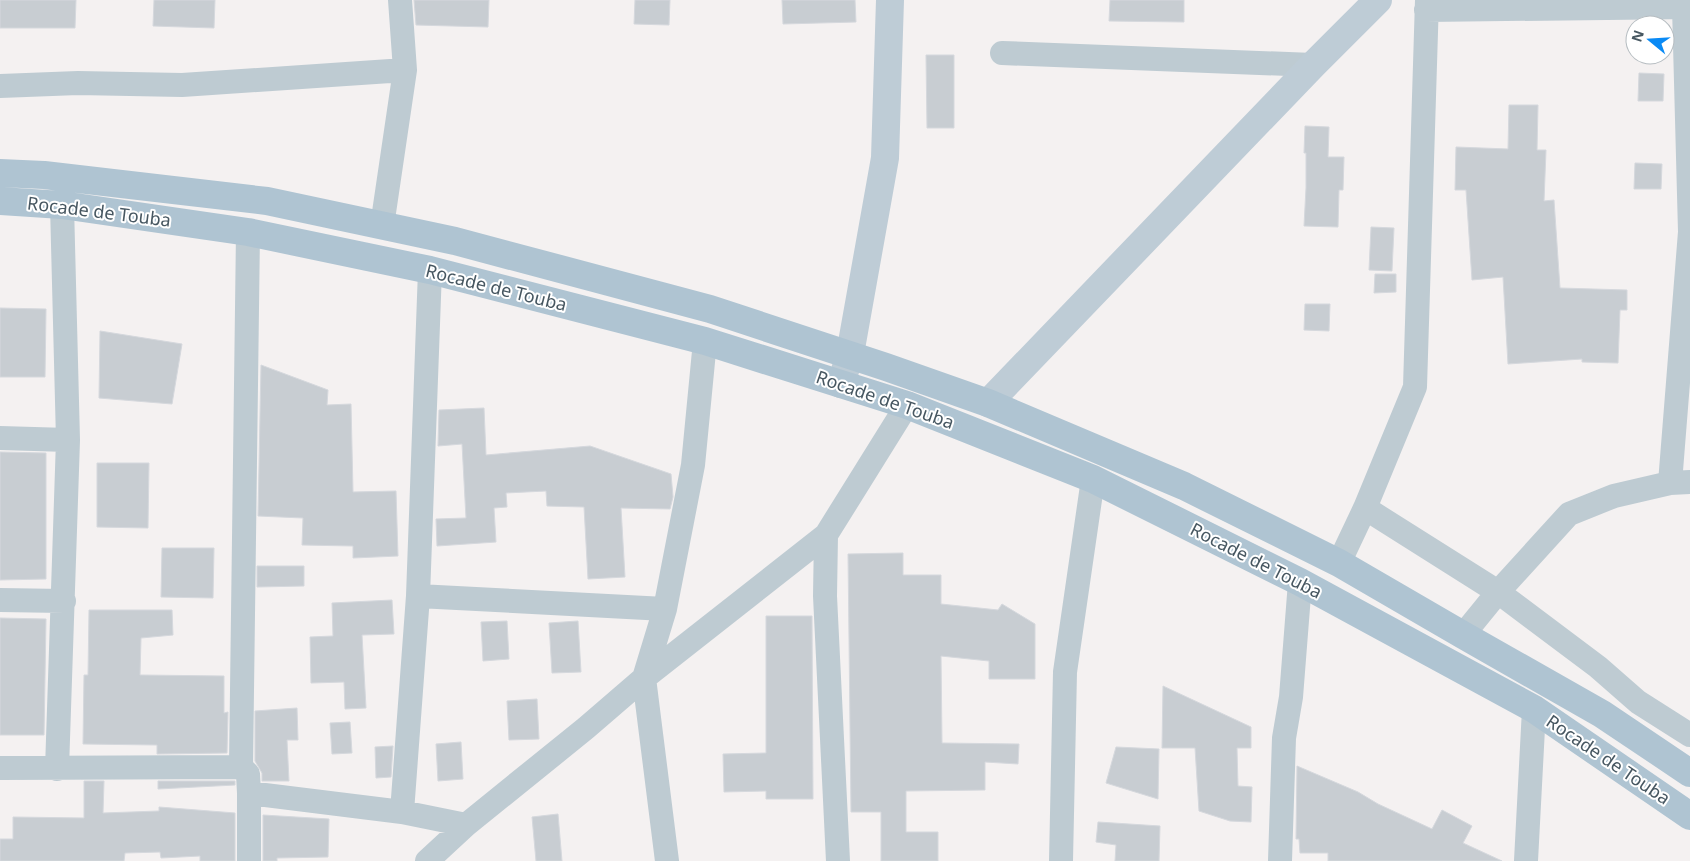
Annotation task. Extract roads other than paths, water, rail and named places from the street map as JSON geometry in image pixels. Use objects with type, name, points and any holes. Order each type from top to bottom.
[{"type":"main road","points":[[841,384],[850,354],[884,158],[890,0]]},
{"type":"main road","points":[[965,428],[1313,65],[1378,0]]},
{"type":"main road","name":"Rocade de Touba","points":[[0,173],[44,175],[267,201],[455,241],[701,306],[850,354],[988,403],[1184,486],[1340,563],[1463,636],[1602,714],[1690,773]]},
{"type":"main road","name":"Rocade de Touba","points":[[0,200],[62,205],[248,232],[430,270],[705,341],[907,405],[1094,479],[1300,582],[1534,709],[1690,816]]},
{"type":"street","points":[[382,226],[405,70],[400,0]]},
{"type":"street","points":[[1340,563],[1365,508],[1415,386],[1427,5],[1687,7],[1690,232],[1680,483],[1614,496],[1569,514],[1498,592],[1463,636]]},
{"type":"street","points":[[1002,53],[1313,65]]},
{"type":"street","points":[[0,86],[78,83],[182,86],[405,70]]},
{"type":"street","points":[[57,769],[68,440],[62,205]]},
{"type":"street","points":[[241,768],[248,232]]},
{"type":"street","points":[[402,812],[418,596],[430,270]]},
{"type":"street","points":[[667,861],[644,678],[665,609],[693,465],[705,341]]},
{"type":"street","points":[[427,861],[466,824],[586,728],[644,678],[826,535],[907,405]]},
{"type":"street","points":[[0,438],[68,440]]},
{"type":"street","points":[[1061,861],[1065,672],[1094,479]]},
{"type":"street","points":[[1365,508],[1498,592],[1598,667],[1638,702],[1690,735]]},
{"type":"street","points":[[826,535],[825,596],[838,861]]},
{"type":"street","points":[[1280,861],[1284,738],[1291,697],[1300,582]]},
{"type":"street","points":[[418,596],[665,609]]},
{"type":"street","points":[[0,600],[64,601]]},
{"type":"street","points":[[1526,861],[1534,709]]},
{"type":"street","points":[[0,768],[241,768],[248,774],[249,861]]},
{"type":"street","points":[[249,793],[402,812],[466,824]]}]
